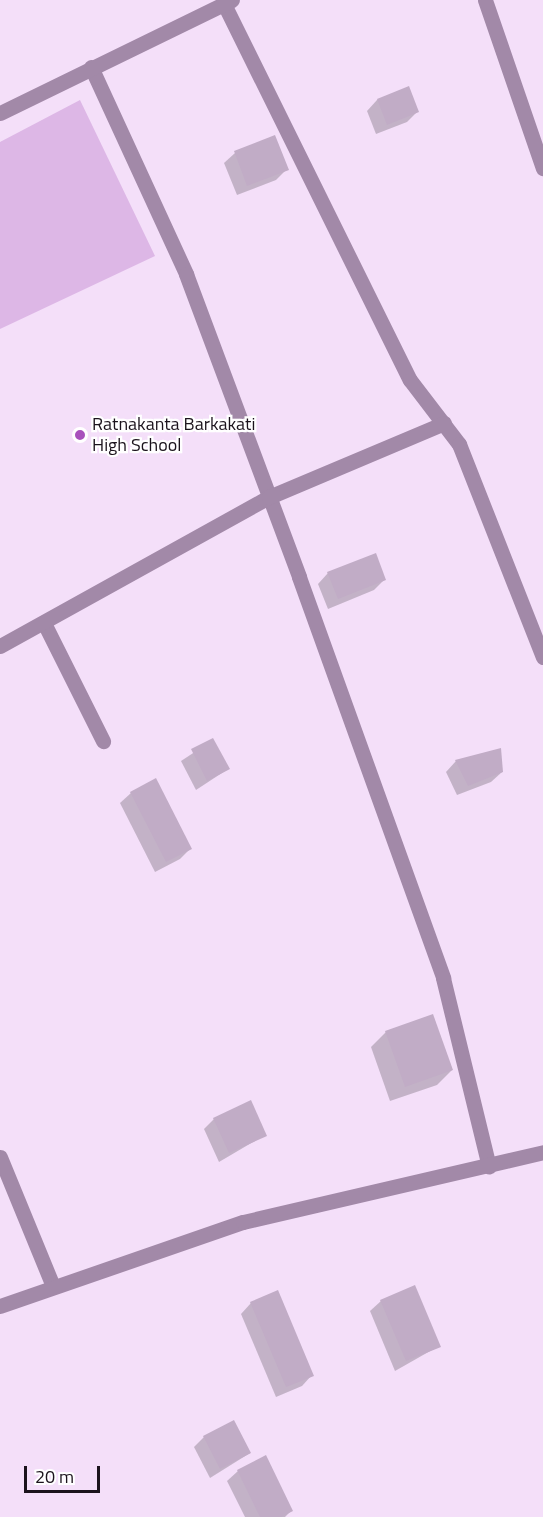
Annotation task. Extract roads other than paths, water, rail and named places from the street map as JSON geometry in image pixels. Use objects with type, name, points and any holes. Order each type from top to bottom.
[{"type":"street","points":[[485,0],[543,168]]},
{"type":"street","points":[[0,113],[229,2],[410,380],[459,444],[543,657]]},
{"type":"street","points":[[91,67],[186,274],[269,497],[443,978],[489,1166]]},
{"type":"street","points":[[0,646],[45,625],[269,497],[444,423]]},
{"type":"street","points":[[45,625],[103,741]]},
{"type":"street","points":[[0,1306],[243,1222],[543,1152]]},
{"type":"street","points":[[0,1157],[53,1286]]},
{"type":"place","name":"Ratnakanta Barkakati High School","points":[[80,435]]}]
